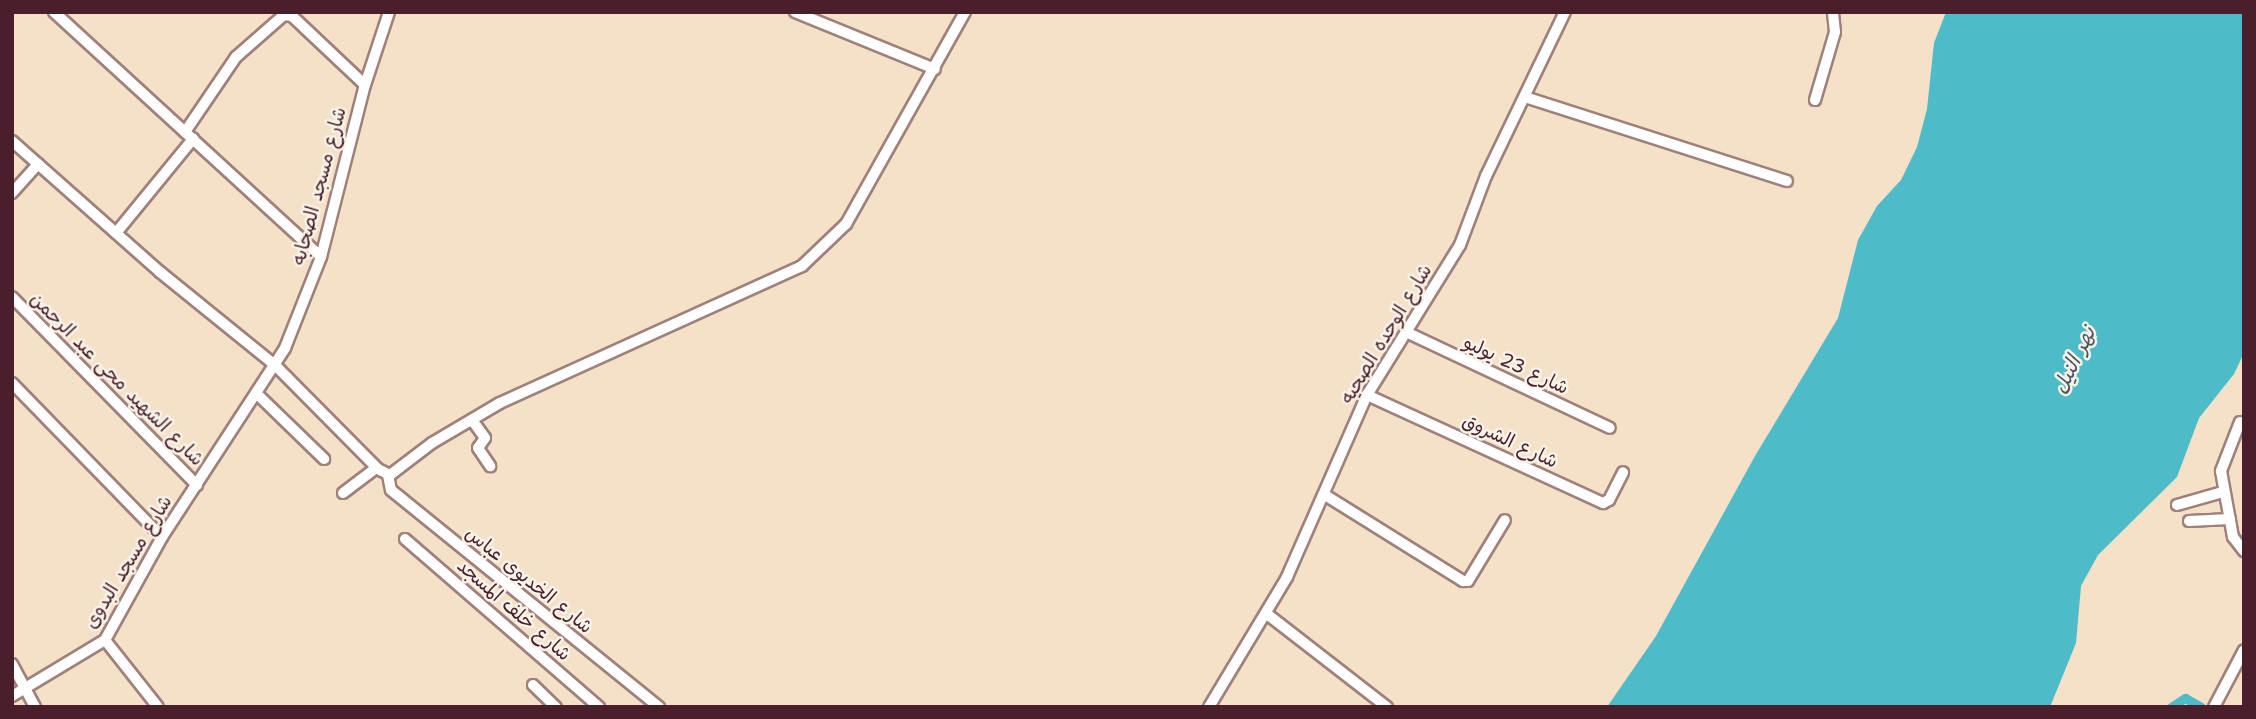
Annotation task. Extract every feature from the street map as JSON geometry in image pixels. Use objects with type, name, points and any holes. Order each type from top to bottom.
[{"type":"street","points":[[54,12],[321,257]]},
{"type":"street","name":"شارع مسجد الصحابه","points":[[197,485],[275,365],[321,257],[365,85],[390,12]]},
{"type":"street","points":[[795,12],[934,69]]},
{"type":"street","points":[[12,141],[116,233],[275,365],[377,468],[388,475],[472,420],[580,365],[802,266],[846,223],[965,12]]},
{"type":"street","name":"شارع الوحده الصحيه","points":[[1210,707],[1267,614],[1325,495],[1367,395],[1460,245],[1486,176],[1566,12]]},
{"type":"street","points":[[1815,100],[1835,32],[1833,12]]},
{"type":"street","points":[[116,233],[189,135],[236,57],[284,15],[292,16],[365,85]]},
{"type":"street","points":[[1525,97],[1787,181]]},
{"type":"street","points":[[12,193],[38,164]]},
{"type":"street","name":"شارع الشهيد محى عبد الرحمن","points":[[12,297],[197,485]]},
{"type":"street","name":"شارع 23 يوليو","points":[[1406,332],[1610,429]]},
{"type":"street","points":[[12,383],[162,537]]},
{"type":"street","points":[[256,393],[324,459]]},
{"type":"street","name":"شارع الشروق","points":[[1367,395],[1603,503],[1609,500],[1623,472]]},
{"type":"street","points":[[472,420],[485,438],[478,448],[490,466]]},
{"type":"street","points":[[2240,422],[2221,468],[2223,492],[2235,542],[2244,551]]},
{"type":"street","points":[[343,493],[377,468]]},
{"type":"street","name":"شارع الخديوى عباس","points":[[388,475],[391,490],[659,707]]},
{"type":"street","name":"شارع مسجد البدوى","points":[[12,696],[105,640],[162,537],[197,485]]},
{"type":"street","points":[[2177,505],[2223,492]]},
{"type":"street","points":[[1325,495],[1463,581],[1468,581],[1505,520]]},
{"type":"street","points":[[2189,521],[2230,519]]},
{"type":"street","name":"شارع خلف المسجد","points":[[405,539],[600,707]]},
{"type":"street","points":[[1267,614],[1387,707]]},
{"type":"street","points":[[105,640],[158,707]]},
{"type":"street","points":[[2214,707],[2244,650]]},
{"type":"street","points":[[12,664],[35,707]]},
{"type":"street","points":[[533,685],[556,707]]},
{"type":"water","name":"نهر النيل","points":[[1946,12],[2244,12],[2244,353],[2234,374],[2199,418],[2177,477],[2098,555],[2081,586],[2076,643],[2050,707],[1607,707],[1656,636],[1755,456],[1838,318],[1858,240],[1877,206],[1901,180],[1917,147],[1927,109],[1934,43]]},
{"type":"waterway","points":[[2171,707],[2185,698],[2201,707]]}]
